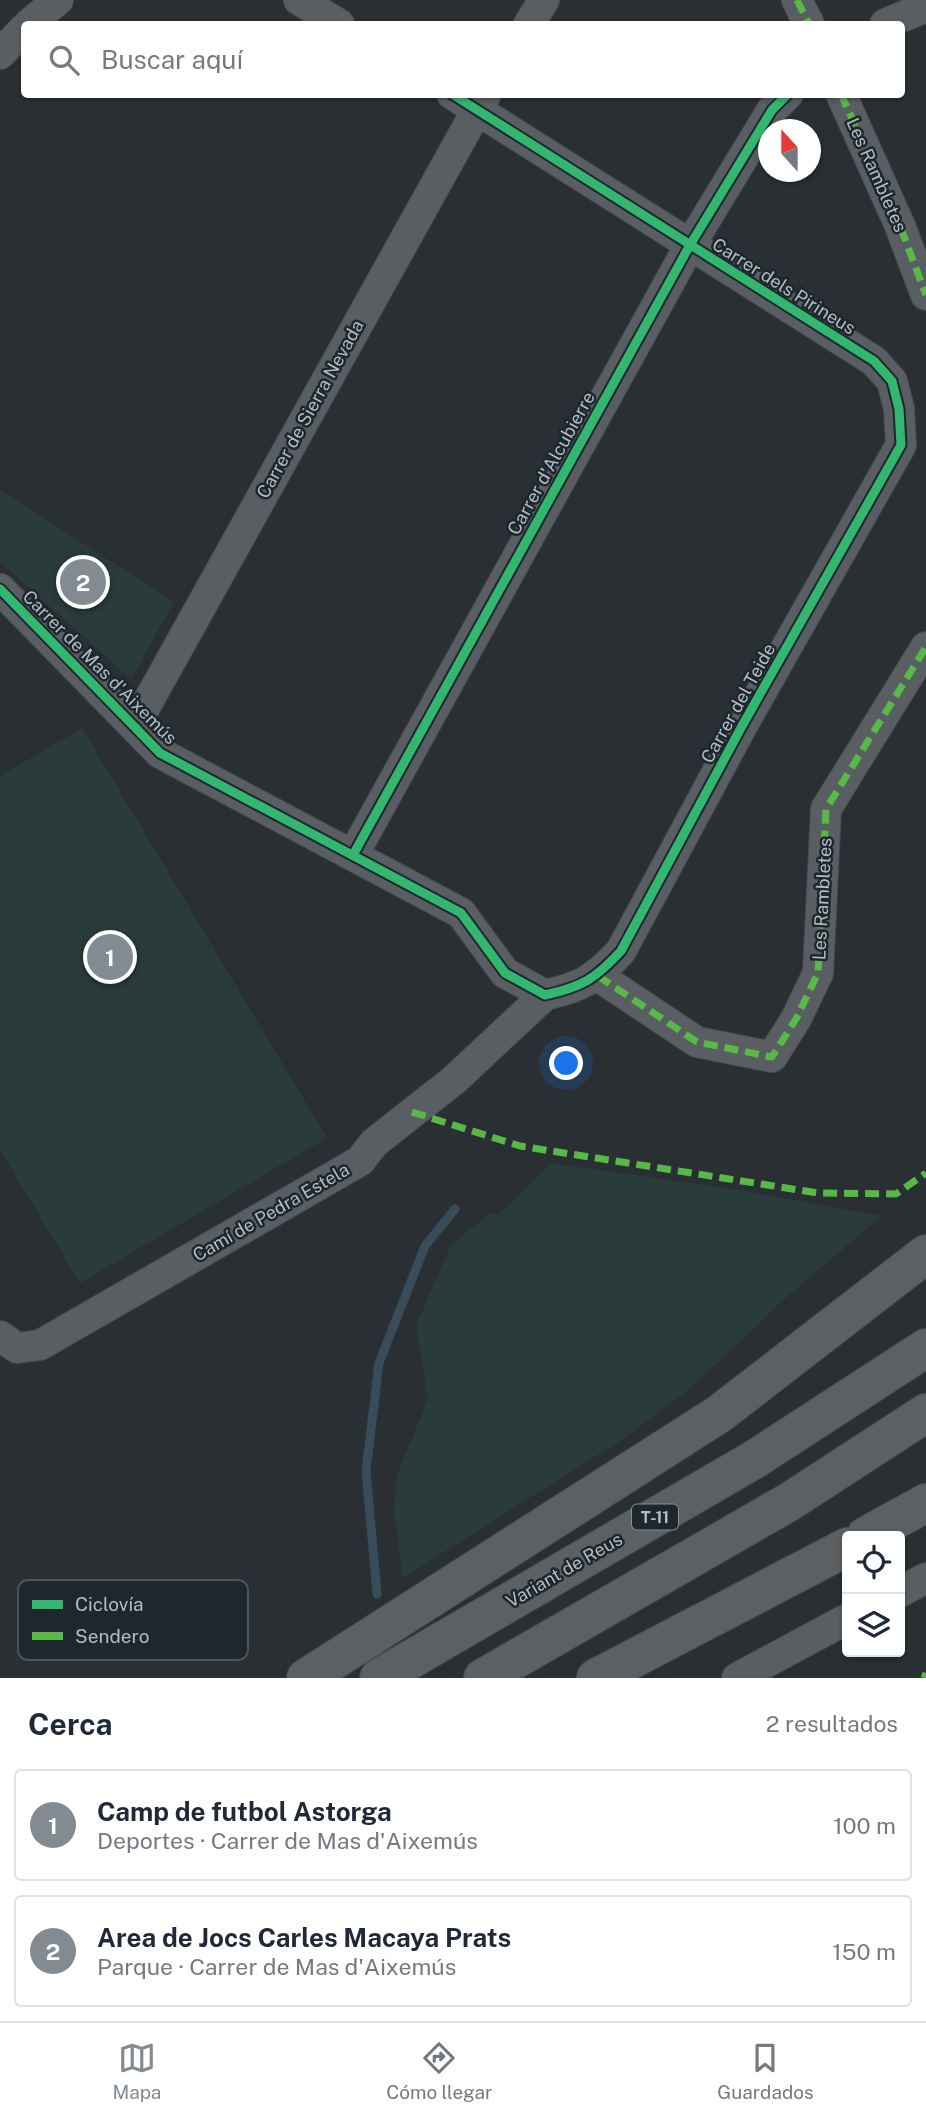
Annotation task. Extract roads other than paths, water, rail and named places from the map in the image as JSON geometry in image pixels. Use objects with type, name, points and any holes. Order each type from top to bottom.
[{"type":"highway","points":[[306,1678],[719,1414],[926,1254]]},
{"type":"highway","name":"Variant de Reus","points":[[379,1678],[755,1459],[926,1348]]},
{"type":"highway","points":[[483,1678],[789,1502],[926,1413]]},
{"type":"highway","points":[[875,1531],[926,1503]]},
{"type":"highway","points":[[596,1678],[842,1550]]},
{"type":"street","points":[[33,21],[58,0]]},
{"type":"street","points":[[299,0],[333,21]]},
{"type":"street","points":[[530,21],[544,0]]},
{"type":"street","points":[[797,0],[808,21]]},
{"type":"street","points":[[892,21],[926,6]]},
{"type":"street","points":[[0,54],[21,32]]},
{"type":"street","name":"Carrer d'Alcubierre","points":[[353,855],[690,245],[772,110],[784,98]]},
{"type":"street","name":"Les Rambletes","points":[[843,98],[900,226],[926,295]]},
{"type":"street","name":"Carrer dels Pirineus","points":[[471,99],[690,245],[874,360],[891,381],[900,409]]},
{"type":"street","name":"Carrer de Sierra Nevada","points":[[135,724],[471,99]]},
{"type":"street","name":"Carrer del Teide","points":[[556,993],[598,976],[621,951],[742,726],[876,493],[901,444],[900,409]]},
{"type":"street","name":"Carrer de Mas d'Aixemús","points":[[0,589],[135,724],[160,753],[461,913],[505,973],[556,993]]},
{"type":"street","name":"Les Rambletes","points":[[598,976],[697,1042],[772,1057],[796,1019],[818,973],[826,809],[926,647]]},
{"type":"street","name":"Camí de Pedra Estela","points":[[0,1336],[17,1348],[40,1345],[360,1161],[374,1143],[454,1080],[556,993]]},
{"type":"street","points":[[905,1589],[926,1578]]},
{"type":"street","points":[[737,1678],[842,1622]]},
{"type":"waterway","points":[[377,1594],[366,1471],[379,1363],[425,1246],[455,1209]]},
{"type":"place","name":"Area de Jocs Carles Macaya Prats","points":[[83,582]]},
{"type":"place","name":"Camp de futbol Astorga","points":[[110,957]]}]
